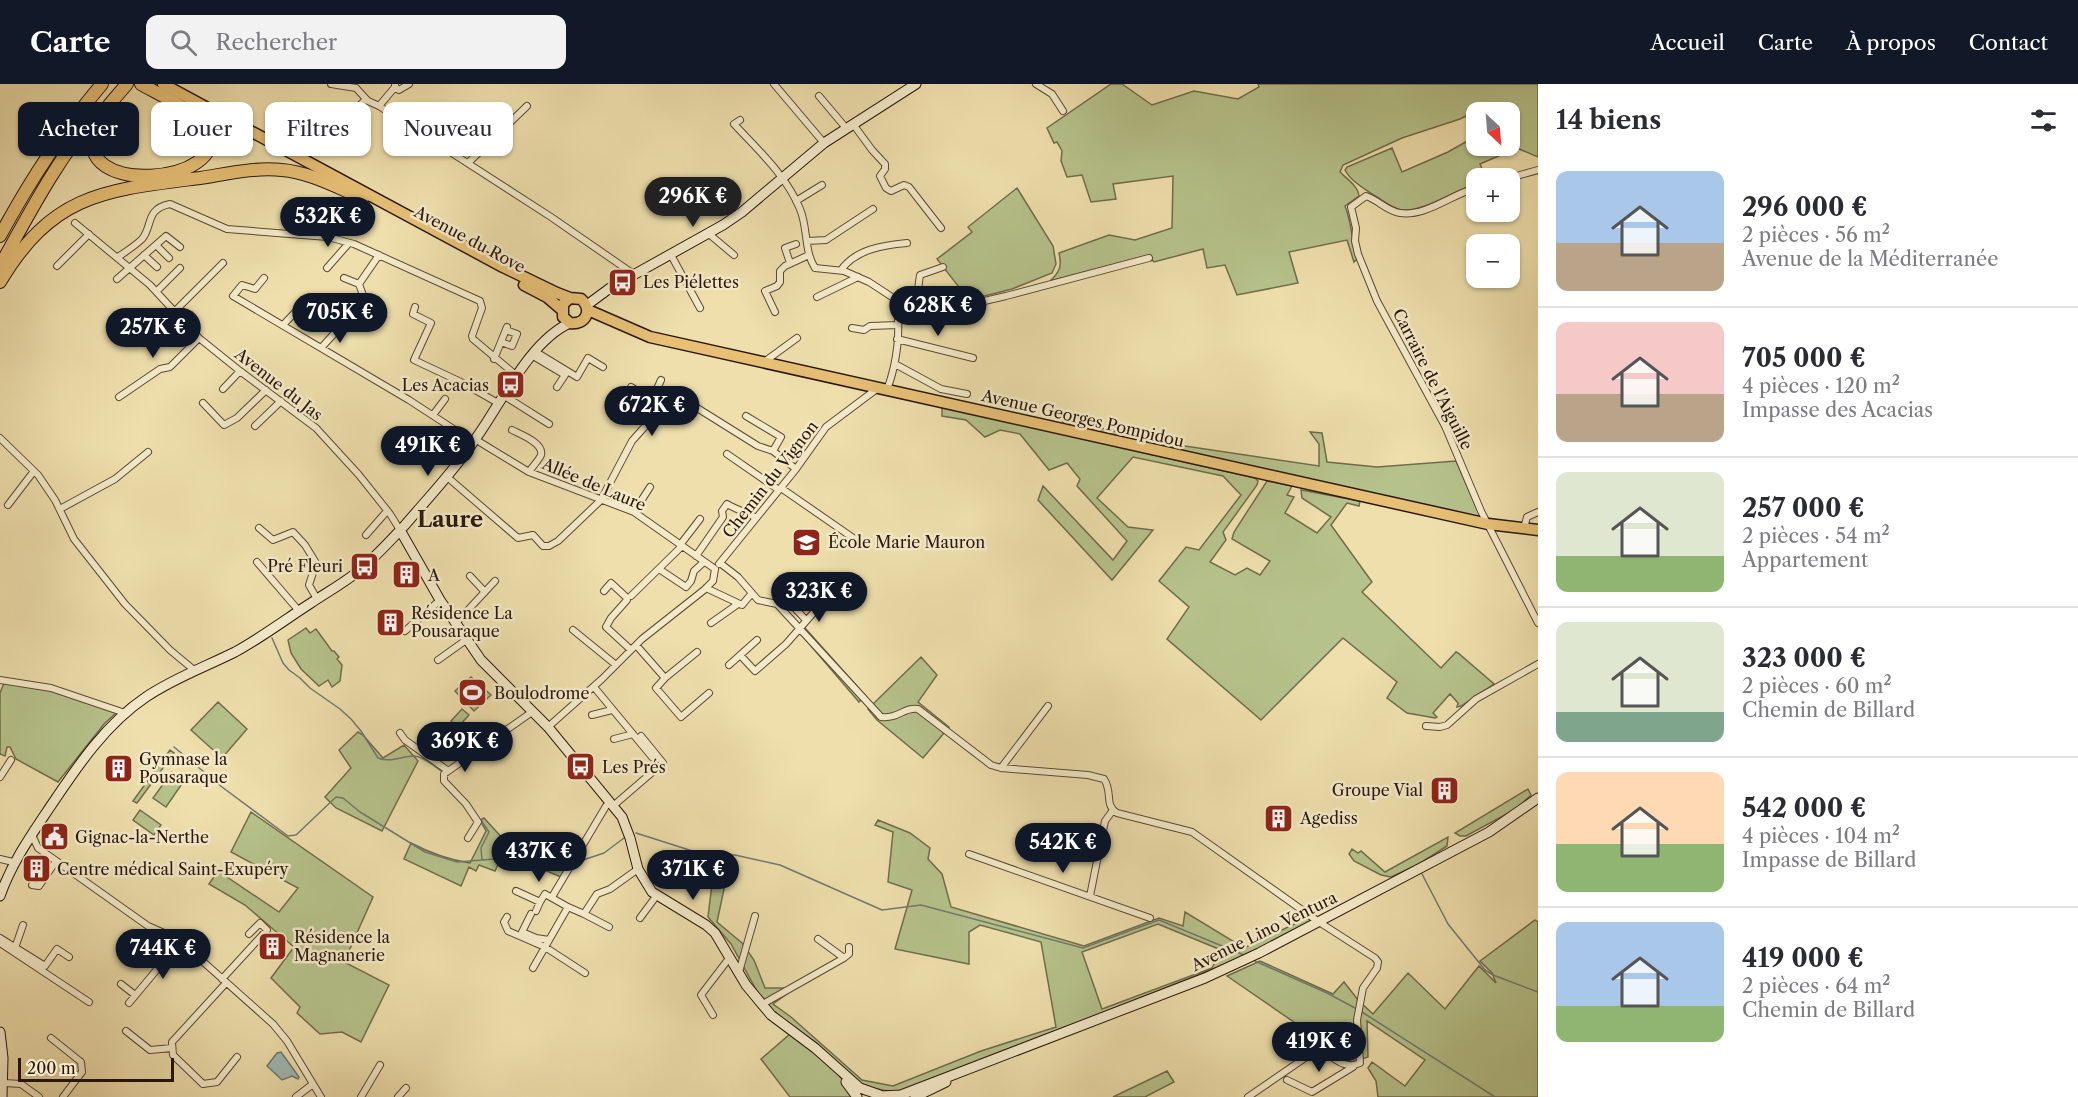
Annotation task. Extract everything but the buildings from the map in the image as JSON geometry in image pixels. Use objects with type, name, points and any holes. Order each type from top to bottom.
[{"type":"highway","points":[[0,236],[61,131],[97,84]]},
{"type":"highway","points":[[18,203],[67,127],[102,84]]},
{"type":"highway","points":[[0,267],[44,188],[71,147],[123,84]]},
{"type":"highway","points":[[128,84],[112,101],[95,129],[93,141],[95,152],[101,162],[121,174],[137,175],[177,171],[197,163],[205,156],[210,142],[208,131],[187,111],[141,84]]},
{"type":"highway","points":[[0,282],[25,244],[43,226],[71,206],[113,190],[256,170],[282,170],[298,173],[363,198]]},
{"type":"main road","name":"Avenue du Rove","points":[[149,84],[547,297],[561,311]]},
{"type":"main road","points":[[163,84],[503,267],[556,294],[573,297],[587,312],[580,322],[570,323],[565,320],[561,311],[562,304],[573,297]]},
{"type":"main road","name":"Avenue Georges Pompidou","points":[[587,312],[596,320],[650,337],[1488,524],[1538,530]]},
{"type":"street","points":[[332,84],[357,86],[366,99],[468,163],[635,275]]},
{"type":"street","points":[[379,106],[395,85],[399,90],[409,84]]},
{"type":"street","points":[[774,84],[824,143]]},
{"type":"street","points":[[573,297],[590,296],[610,288],[709,234],[742,212],[824,143],[916,84]]},
{"type":"street","points":[[1036,84],[1052,94],[1063,111]]},
{"type":"street","points":[[819,96],[885,164],[885,169],[880,176],[886,188],[894,190],[906,185],[941,228]]},
{"type":"street","points":[[363,102],[366,99]]},
{"type":"street","points":[[468,163],[527,106]]},
{"type":"street","points":[[740,120],[734,124],[783,178],[796,201],[801,211],[809,255],[815,268],[841,270],[869,282],[895,299],[898,323],[895,364],[883,389]]},
{"type":"street","points":[[1520,175],[1538,170]]},
{"type":"street","points":[[796,201],[822,184]]},
{"type":"street","name":"Carraire de l'Aiguille","points":[[1466,192],[1415,212],[1400,213],[1366,196],[1351,207],[1356,228],[1355,241],[1364,273],[1377,301],[1445,426],[1488,524],[1538,623]]},
{"type":"street","points":[[118,257],[143,238],[148,222],[156,209],[170,204],[227,229],[328,237],[349,243],[480,301],[482,308],[472,339],[517,376]]},
{"type":"street","points":[[807,242],[826,240],[873,209]]},
{"type":"street","name":"Avenue du Jas","points":[[75,223],[157,291],[200,338],[316,428],[387,511],[400,530]]},
{"type":"street","points":[[57,266],[89,234]]},
{"type":"street","points":[[709,234],[734,255]]},
{"type":"street","points":[[117,279],[129,266],[166,236],[180,247]]},
{"type":"street","points":[[327,268],[349,243]]},
{"type":"street","points":[[841,270],[846,263],[868,250],[884,245],[908,243]]},
{"type":"street","points":[[790,263],[782,249],[796,244]]},
{"type":"street","points":[[156,245],[169,258]]},
{"type":"street","points":[[144,255],[157,267]]},
{"type":"street","points":[[359,284],[379,255]]},
{"type":"street","points":[[671,255],[700,308]]},
{"type":"street","points":[[775,312],[765,291],[777,286],[780,282],[780,271],[790,263],[809,255]]},
{"type":"street","points":[[852,328],[864,330],[870,326],[898,323],[1149,258]]},
{"type":"street","points":[[174,312],[223,263]]},
{"type":"street","points":[[914,318],[920,275],[943,267]]},
{"type":"street","points":[[157,291],[180,268]]},
{"type":"street","points":[[817,297],[858,277]]},
{"type":"street","name":"Allée de Laure","points":[[264,278],[255,290],[242,285],[233,296],[529,472],[634,512],[715,569]]},
{"type":"street","points":[[344,278],[359,284],[364,298],[383,316]]},
{"type":"street","points":[[587,312],[610,288]]},
{"type":"street","points":[[283,326],[303,304]]},
{"type":"street","points":[[416,307],[413,314],[431,323],[414,360],[549,424]]},
{"type":"street","points":[[549,336],[561,311]]},
{"type":"street","points":[[168,338],[184,323]]},
{"type":"street","points":[[0,896],[14,862],[24,845],[86,754],[126,713],[163,686],[237,651],[359,571],[400,530],[475,441],[500,399],[549,336],[570,323]]},
{"type":"street","points":[[321,348],[342,325]]},
{"type":"street","points":[[494,359],[506,328],[516,334],[512,346],[501,342]]},
{"type":"street","points":[[119,397],[160,369],[170,367],[200,338]]},
{"type":"street","points":[[764,362],[797,338]]},
{"type":"street","points":[[897,339],[973,358]]},
{"type":"street","points":[[534,354],[577,377],[588,358],[603,367]]},
{"type":"street","points":[[534,354],[565,375],[557,387]]},
{"type":"street","points":[[895,364],[941,389],[967,394]]},
{"type":"street","points":[[223,389],[240,371]]},
{"type":"street","points":[[656,414],[652,400],[661,380]]},
{"type":"street","points":[[631,387],[652,400]]},
{"type":"street","name":"Chemin du Vignon","points":[[715,569],[796,469],[826,427],[883,389]]},
{"type":"street","points":[[203,403],[225,425],[237,418],[266,390]]},
{"type":"street","points":[[433,416],[445,399]]},
{"type":"street","points":[[255,426],[281,401]]},
{"type":"street","points":[[686,401],[758,446],[773,451],[796,469]]},
{"type":"street","points":[[656,414],[668,416]]},
{"type":"street","points":[[446,476],[518,538],[533,535],[543,546],[549,546],[558,542],[601,500],[632,441],[656,414]]},
{"type":"street","points":[[746,416],[781,437],[773,451]]},
{"type":"street","points":[[512,430],[537,444],[540,449],[541,455],[529,472]]},
{"type":"street","points":[[1,442],[34,471],[60,509],[74,539],[125,604],[170,650],[194,670]]},
{"type":"street","points":[[60,509],[115,478],[148,452]]},
{"type":"street","points":[[727,454],[859,542]]},
{"type":"street","points":[[8,506],[34,471]]},
{"type":"street","points":[[634,512],[650,487]]},
{"type":"street","points":[[696,556],[723,517],[722,511],[727,504],[756,518]]},
{"type":"street","points":[[366,535],[387,511]]},
{"type":"street","points":[[1524,528],[1527,517],[1538,512]]},
{"type":"street","points":[[632,596],[681,546],[700,519]]},
{"type":"street","points":[[259,528],[273,540],[293,532],[305,545],[316,563],[309,585],[317,598]]},
{"type":"street","points":[[400,530],[440,600],[483,663],[548,727],[622,817],[638,869],[645,882],[657,895],[715,933],[761,1005],[771,1015],[831,1061],[860,1088],[882,1096]]},
{"type":"street","points":[[659,569],[686,587],[694,571],[704,561]]},
{"type":"street","points":[[257,562],[298,611]]},
{"type":"street","points":[[720,563],[738,577],[758,600],[777,604],[881,717],[891,718],[912,708],[918,709],[990,765],[1001,768],[1088,775],[1104,779],[1110,786],[1110,806],[1113,810],[1192,832],[1319,922],[1375,958],[1378,962],[1377,968],[1364,988],[1357,1020],[1360,1063],[1312,1092],[1287,1080]]},
{"type":"street","points":[[548,727],[594,687],[633,648],[706,588],[713,581],[715,569]]},
{"type":"street","points":[[470,576],[485,592]]},
{"type":"street","points":[[455,624],[495,581]]},
{"type":"street","points":[[604,591],[611,583],[627,597],[606,627],[665,678]]},
{"type":"street","points":[[706,588],[724,597],[727,596],[738,604]]},
{"type":"street","points":[[711,623],[738,604],[745,603],[752,593]]},
{"type":"street","points":[[405,631],[440,600]]},
{"type":"street","points":[[787,600],[806,620]]},
{"type":"street","points":[[740,655],[755,671],[786,644],[822,603]]},
{"type":"street","points":[[573,630],[616,665]]},
{"type":"street","points":[[438,660],[466,640]]},
{"type":"street","points":[[729,665],[757,640]]},
{"type":"street","points":[[697,652],[656,688],[681,717],[709,693]]},
{"type":"street","points":[[1426,726],[1447,725],[1476,699],[1538,664]]},
{"type":"street","points":[[0,680],[51,687],[126,713]]},
{"type":"street","points":[[594,687],[652,758]]},
{"type":"street","points":[[1001,768],[1048,706]]},
{"type":"street","points":[[592,715],[612,710]]},
{"type":"street","points":[[468,838],[478,822],[444,782],[444,774],[532,711]]},
{"type":"street","points":[[400,733],[405,740],[447,771]]},
{"type":"street","points":[[614,740],[633,734]]},
{"type":"street","points":[[552,897],[606,806],[612,804],[663,763],[641,735]]},
{"type":"street","points":[[0,777],[11,760]]},
{"type":"street","name":"Avenue Lino Ventura","points":[[867,1097],[900,1095],[1205,978],[1259,953],[1489,832],[1538,798]]},
{"type":"street","points":[[1090,896],[1105,821],[1113,810]]},
{"type":"street","points":[[32,835],[38,848]]},
{"type":"street","points":[[24,845],[38,848],[148,926],[190,950],[273,1024],[287,1041],[321,1097]]},
{"type":"street","points":[[538,851],[573,859]]},
{"type":"street","points":[[969,854],[1150,918]]},
{"type":"street","points":[[0,860],[14,862]]},
{"type":"street","points":[[32,885],[39,886],[56,861]]},
{"type":"street","points":[[584,914],[597,894],[610,889],[638,869]]},
{"type":"street","points":[[516,891],[540,902]]},
{"type":"street","points":[[549,940],[522,932],[545,894],[609,927]]},
{"type":"street","points":[[640,918],[657,895]]},
{"type":"street","points":[[532,968],[568,907]]},
{"type":"street","points":[[739,972],[755,916]]},
{"type":"street","points":[[507,917],[504,921],[508,931],[545,947],[585,973]]},
{"type":"street","points":[[237,1057],[217,1082],[203,1084],[173,1055],[172,1042],[267,930],[261,923],[258,923],[249,934]]},
{"type":"street","points":[[15,948],[23,925]]},
{"type":"street","points":[[818,939],[844,958]]},
{"type":"street","points":[[0,940],[45,966],[57,949],[69,957]]},
{"type":"street","points":[[0,940],[89,1002]]},
{"type":"street","points":[[129,1002],[179,943]]},
{"type":"street","points":[[761,1005],[844,958],[849,954],[849,947]]},
{"type":"street","points":[[713,1015],[701,994],[730,956]]},
{"type":"street","points":[[121,984],[135,995]]},
{"type":"street","points":[[126,1031],[150,1050],[172,1048]]},
{"type":"street","points":[[0,1032],[3,1097]]},
{"type":"street","points":[[51,1038],[81,1062],[82,1072],[63,1097]]},
{"type":"street","points":[[1248,1097],[1318,1049],[1345,1066],[1354,1066]]},
{"type":"street","points":[[831,1061],[857,1097]]},
{"type":"street","name":"Avenue Lino Ventura","points":[[915,1097],[989,1062]]},
{"type":"street","points":[[361,1097],[380,1065]]},
{"type":"street","points":[[4,1083],[21,1084],[39,1097]]},
{"type":"street","points":[[296,1097],[313,1083]]},
{"type":"street","points":[[398,1097],[406,1088]]},
{"type":"green space","points":[[1111,84],[1122,84],[1152,105],[1194,91],[1238,99],[1259,87],[1258,84],[1538,84],[1538,157],[1520,149],[1520,102],[1466,102],[1466,116],[1402,138],[1343,165],[1340,172],[1354,186],[1359,196],[1345,206],[1357,259],[1354,262],[1347,240],[1289,252],[1298,283],[1237,295],[1225,265],[1207,268],[1203,249],[1154,262],[1148,255],[1050,281],[1059,268],[1059,253],[1109,235],[1135,240],[1172,228],[1173,176],[1113,184],[1116,199],[1091,202],[1082,175],[1067,177],[1061,161],[1062,151],[1057,142],[1054,143],[1047,128]]},
{"type":"green space","points":[[1466,142],[1466,156],[1498,156],[1480,164],[1482,168],[1466,168],[1466,188],[1428,205],[1409,210],[1397,209],[1386,203],[1357,184],[1345,170],[1347,167],[1392,148],[1402,172]]},
{"type":"green space","points":[[1017,188],[1053,246],[1056,264],[1052,273],[1012,289],[969,300],[937,259],[972,232],[968,227]]},
{"type":"green space","points":[[942,407],[1255,478],[1258,481],[1257,485],[1223,532],[1226,540],[1210,562],[1235,575],[1247,568],[1260,575],[1270,561],[1232,539],[1234,532],[1267,481],[1292,486],[1287,495],[1294,497],[1285,513],[1317,533],[1331,517],[1302,498],[1301,490],[1360,501],[1359,506],[1347,503],[1331,525],[1372,582],[1362,592],[1441,668],[1456,652],[1494,684],[1457,707],[1458,703],[1450,694],[1433,713],[1437,717],[1435,718],[1407,713],[1387,698],[1397,682],[1343,638],[1261,720],[1167,639],[1189,607],[1159,581],[1186,547],[1199,550],[1241,495],[1223,476],[1133,457],[1097,498],[1128,527],[1153,530],[1112,580],[1038,500],[1043,486],[1113,560],[1127,541],[1077,486],[1080,479],[1067,463],[1049,470],[1020,434],[1000,430],[985,437],[966,420],[942,416]]},
{"type":"green space","points":[[1076,419],[1081,424],[1185,446],[1319,466],[1319,444],[1310,432],[1322,433],[1327,462],[1377,467],[1456,461],[1480,515],[1475,517],[1063,422]]},
{"type":"green space","points":[[306,628],[310,633],[316,629],[339,657],[337,659],[342,665],[340,681],[332,687],[328,680],[319,686],[301,669],[291,653],[288,640]]},
{"type":"green space","points":[[805,628],[865,695],[859,702],[800,633]]},
{"type":"green space","points":[[921,657],[937,675],[918,702],[949,727],[923,758],[877,720],[868,709]]},
{"type":"green space","name":"Boulodrome","points":[[471,677],[491,695],[474,711],[455,691]]},
{"type":"green space","points":[[4,683],[53,691],[116,713],[104,724],[58,782],[16,759],[10,747],[7,747],[5,756],[0,754],[0,693]]},
{"type":"green space","points":[[218,702],[247,729],[222,758],[191,730]]},
{"type":"green space","points":[[462,709],[469,715],[458,727],[451,721]]},
{"type":"green space","points":[[358,732],[383,758],[404,745],[418,761],[382,831],[336,808],[325,797],[351,768],[339,750]]},
{"type":"green space","points":[[170,750],[174,753],[137,803],[133,801]]},
{"type":"green space","points":[[172,772],[184,781],[166,807],[153,798]]},
{"type":"green space","points":[[1528,789],[1531,795],[1516,809],[1466,836],[1455,833]]},
{"type":"green space","points":[[140,810],[161,825],[154,835],[133,820]]},
{"type":"green space","points":[[251,812],[373,897],[344,962],[389,985],[361,1042],[342,1032],[320,1034],[297,1013],[300,1007],[271,978],[294,947],[245,905],[209,884],[218,871],[279,912],[298,888],[231,852]]},
{"type":"green space","points":[[484,818],[516,853],[543,854],[571,860],[561,877],[523,861],[500,860],[495,871],[479,865],[476,871],[469,867],[461,886],[404,859],[411,843],[440,856],[470,863],[486,831],[480,820]]},
{"type":"green space","points":[[878,820],[910,833],[930,848],[928,859],[942,874],[951,907],[1084,946],[1159,918],[1183,926],[1185,912],[1244,948],[1307,918],[1311,920],[1310,923],[1241,958],[903,1091],[870,1087],[862,1085],[815,1042],[771,1010],[758,993],[731,944],[708,917],[715,859],[731,856],[717,922],[742,943],[754,960],[765,988],[784,988],[788,993],[773,1004],[791,1017],[862,1080],[893,1086],[981,1051],[1056,1027],[1041,942],[980,925],[969,932],[969,964],[895,949],[912,890],[888,882],[893,832],[875,825]],"holes":[[[1158,924],[1221,950],[1212,968],[1102,1009],[1082,952]]]},
{"type":"green space","points":[[1448,837],[1447,846],[1419,864],[1391,877],[1381,875],[1354,861],[1349,854],[1352,849],[1358,853],[1361,851],[1385,872]]},
{"type":"green space","points":[[1535,920],[1538,922],[1538,1097],[1378,1097],[1376,1081],[1368,1068],[1372,1062],[1405,1086],[1425,1060],[1367,1021],[1368,1057],[1352,1062],[1227,976],[1260,961],[1333,994],[1344,982],[1373,1014],[1408,973],[1445,1009],[1479,966],[1496,983],[1492,973],[1480,961]]},
{"type":"green space","points":[[790,1034],[834,1070],[853,1097],[790,1097],[761,1059]]},
{"type":"green space","points":[[1167,1071],[1174,1082],[1145,1097],[1113,1097]]},
{"type":"water","points":[[281,1052],[299,1077],[298,1079],[292,1076],[282,1080],[267,1066],[277,1053]]},
{"type":"waterway","points":[[272,638],[283,663],[289,670],[351,719],[378,758],[387,760],[414,756],[441,771]]},
{"type":"waterway","points":[[174,747],[222,787],[288,836],[296,835],[336,797],[343,798],[360,812],[425,852],[457,862],[543,855]]},
{"type":"waterway","points":[[481,820],[489,832],[481,848],[482,860]]},
{"type":"waterway","points":[[636,833],[705,855],[735,855],[780,865],[882,910],[921,905],[1083,948],[1159,920],[1244,955]]},
{"type":"waterway","points":[[577,862],[604,853],[624,838]]},
{"type":"waterway","points":[[1422,874],[1448,924],[1485,970],[1538,992]]},
{"type":"waterway","points":[[1255,961],[1355,1008]]},
{"type":"waterway","points":[[1362,1012],[1495,1097]]},
{"type":"place","name":"Les Piélettes","points":[[622,282]]},
{"type":"place","name":"Les Acacias","points":[[510,385]]},
{"type":"place","name":"École Marie Mauron","points":[[807,542]]},
{"type":"place","name":"Pré Fleuri","points":[[364,566]]},
{"type":"place","name":"A","points":[[407,575]]},
{"type":"place","name":"Résidence La Pousaraque","points":[[390,622]]},
{"type":"place","name":"Boulodrome","points":[[473,693]]},
{"type":"place","name":"Les Prés","points":[[581,767]]},
{"type":"place","name":"Gymnase la Pousaraque","points":[[118,768]]},
{"type":"place","name":"Groupe Vial","points":[[1444,790]]},
{"type":"place","name":"Agediss","points":[[1279,818]]},
{"type":"place","name":"Gignac-la-Nerthe","points":[[54,837]]},
{"type":"place","name":"Centre médical Saint-Exupéry","points":[[36,869]]},
{"type":"place","name":"Résidence la Magnanerie","points":[[273,946]]},
{"type":"district","name":"Laure","points":[[450,519]]}]
